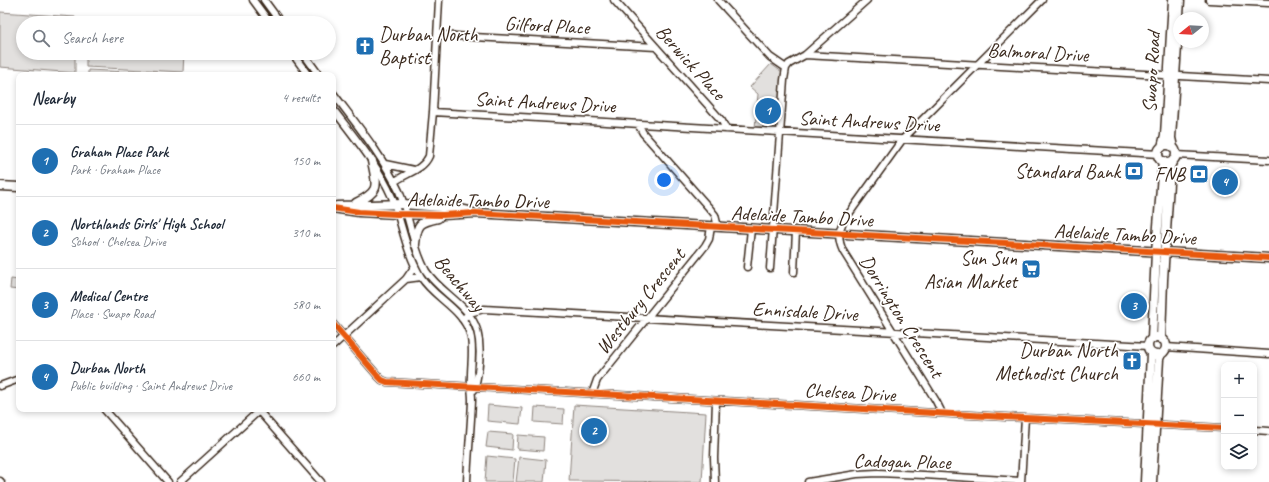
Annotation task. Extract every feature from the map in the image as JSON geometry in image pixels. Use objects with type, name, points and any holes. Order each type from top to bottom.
[{"type":"street","points":[[253,0],[265,16]]},
{"type":"street","points":[[264,0],[276,16]]},
{"type":"street","points":[[394,182],[427,161],[429,156],[439,0]]},
{"type":"street","name":"Berwick Place","points":[[614,0],[722,121],[726,129]]},
{"type":"street","points":[[718,0],[766,53],[786,68]]},
{"type":"street","points":[[770,268],[786,68],[789,64],[805,55],[867,0]]},
{"type":"street","points":[[839,234],[843,222],[902,140],[1042,0]]},
{"type":"street","name":"Swapo Road","points":[[1152,339],[1170,166],[1174,154],[1171,138],[1173,0]]},
{"type":"street","name":"Swapo Road","points":[[1160,150],[1165,135],[1180,0]]},
{"type":"street","points":[[1208,0],[1269,3]]},
{"type":"street","name":"Gilford Place","points":[[437,35],[656,47]]},
{"type":"street","name":"Balmoral Drive","points":[[805,55],[1269,81]]},
{"type":"street","points":[[297,60],[306,72]]},
{"type":"street","points":[[308,60],[317,72]]},
{"type":"street","points":[[336,97],[385,164],[403,204],[402,214]]},
{"type":"street","name":"Saint Andrews Drive","points":[[433,112],[902,140],[1160,150]]},
{"type":"street","points":[[336,113],[372,161],[394,204],[402,214]]},
{"type":"street","points":[[638,124],[643,133],[715,215],[715,227]]},
{"type":"street","points":[[352,134],[360,129]]},
{"type":"street","points":[[1168,145],[1174,154],[1168,162],[1163,161],[1160,158],[1160,150],[1168,145]]},
{"type":"street","points":[[1174,154],[1269,160]]},
{"type":"street","points":[[353,205],[370,196],[374,191],[376,182],[372,161]]},
{"type":"street","name":"Swapo Road","points":[[1161,339],[1160,252],[1163,161]]},
{"type":"street","points":[[385,164],[414,170]]},
{"type":"street","points":[[0,186],[16,187]]},
{"type":"street","name":"Adelaide Tambo Drive","points":[[336,207],[403,204],[455,208],[476,213]]},
{"type":"street","name":"Adelaide Tambo Drive","points":[[336,208],[359,212],[402,214],[476,213],[1269,258]]},
{"type":"street","name":"Beachway","points":[[402,214],[420,259],[432,280],[468,314],[476,329],[479,339],[478,378],[473,386]]},
{"type":"street","name":"Beachway","points":[[402,214],[415,266],[421,277],[434,293],[467,325],[472,341],[473,386],[466,482]]},
{"type":"street","points":[[415,244],[417,230],[423,221],[455,214]]},
{"type":"street","name":"Westbury Crescent","points":[[592,394],[597,380],[705,246],[715,227]]},
{"type":"street","points":[[747,267],[751,229]]},
{"type":"street","points":[[794,272],[796,231]]},
{"type":"street","name":"Dorrington Crescent","points":[[839,234],[840,243],[844,251],[942,413]]},
{"type":"street","points":[[336,343],[406,279],[415,266]]},
{"type":"street","points":[[406,279],[421,277]]},
{"type":"street","name":"Ennisdale Drive","points":[[462,319],[468,314],[484,309],[894,332],[1150,350]]},
{"type":"street","name":"Chelsea Drive","points":[[336,327],[378,376],[387,382],[1221,428]]},
{"type":"street","points":[[1145,482],[1152,425],[1159,360],[1166,347],[1164,341],[1157,337],[1149,342],[1152,425],[1152,482]]},
{"type":"street","points":[[1166,347],[1269,354]]},
{"type":"street","points":[[1150,350],[1154,355],[1161,354]]},
{"type":"street","points":[[0,386],[16,380]]},
{"type":"street","points":[[715,482],[714,458],[716,401]]},
{"type":"street","points":[[107,412],[168,482]]},
{"type":"street","points":[[180,482],[257,412]]},
{"type":"street","points":[[261,412],[321,482]]},
{"type":"street","points":[[1021,482],[1025,418]]},
{"type":"street","points":[[1257,430],[1269,431]]},
{"type":"street","name":"Cadogan Place","points":[[808,482],[857,474],[878,473],[1021,482]]},
{"type":"shaded area","points":[[0,12],[60,16],[16,16],[16,60],[75,60],[75,72],[0,67]]},
{"type":"shaded area","points":[[86,60],[184,60],[183,72],[86,67]]},
{"type":"shaded area","points":[[771,64],[782,72],[778,129],[755,128],[758,94],[750,87]]},
{"type":"shaded area","points":[[88,70],[130,72],[88,72]]},
{"type":"shaded area","points":[[11,279],[16,280],[16,290],[10,289]]},
{"type":"shaded area","points":[[488,405],[522,408],[520,424],[487,421]]},
{"type":"shaded area","points":[[574,405],[706,413],[702,482],[569,481]]},
{"type":"shaded area","points":[[535,407],[564,409],[563,424],[534,422]]},
{"type":"shaded area","points":[[488,432],[513,434],[512,450],[486,447]]},
{"type":"shaded area","points":[[518,435],[544,437],[543,451],[517,449]]},
{"type":"shaded area","points":[[487,456],[515,459],[513,482],[485,482]]},
{"type":"shaded area","points":[[519,457],[546,460],[544,482],[516,482]]},
{"type":"cycle path","points":[[336,208],[359,212],[397,214],[443,215],[476,213],[1269,258]]},
{"type":"cycle path","points":[[336,327],[378,376],[387,382],[1221,428]]},
{"type":"place","name":"Durban North Baptist","points":[[365,46]]},
{"type":"place","name":"Graham Place Park","points":[[768,111]]},
{"type":"place","name":"Standard Bank","points":[[1134,171]]},
{"type":"place","name":"FNB","points":[[1199,174]]},
{"type":"place","name":"Durban North","points":[[1225,182]]},
{"type":"place","name":"Sun Sun Asian Market","points":[[1031,269]]},
{"type":"place","name":"Medical Centre","points":[[1134,306]]},
{"type":"place","name":"Durban North Methodist Church","points":[[1132,361]]},
{"type":"place","name":"Northlands Girls' High School","points":[[594,431]]}]
